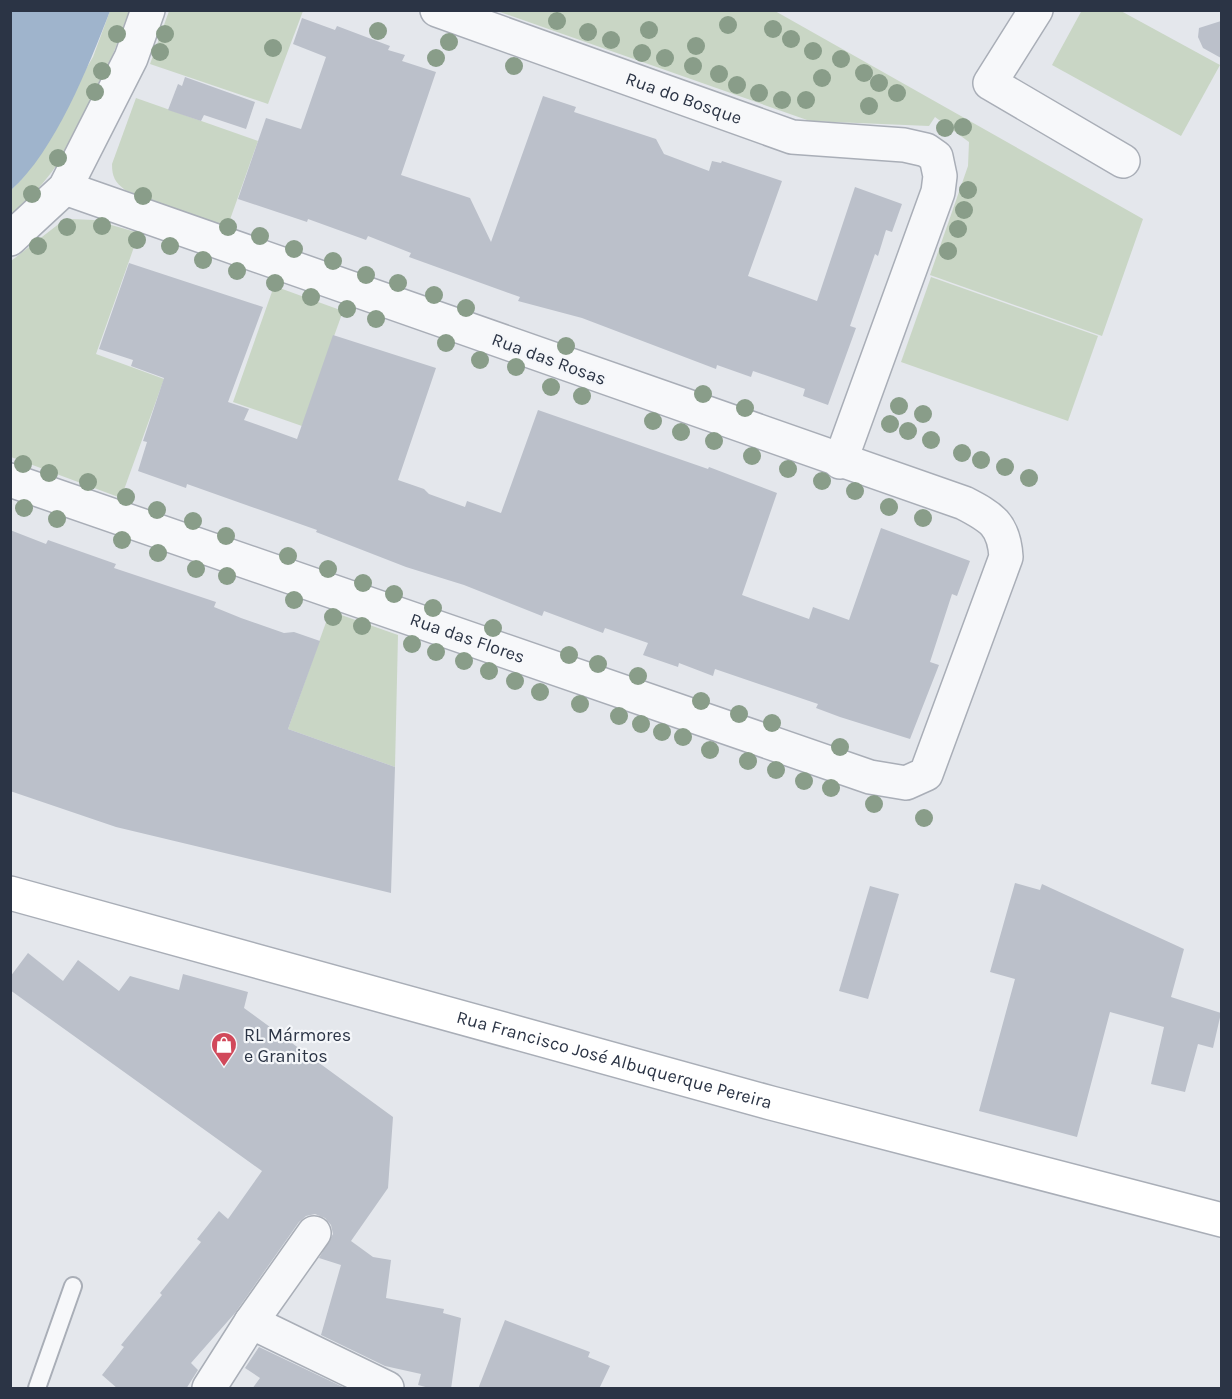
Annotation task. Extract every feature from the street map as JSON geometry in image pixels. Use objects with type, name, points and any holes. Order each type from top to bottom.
[{"type":"main road","name":"Rua Francisco José Albuquerque Pereira","points":[[10,893],[771,1103],[1221,1220]]},
{"type":"street","points":[[10,239],[64,188],[131,58],[148,10]]},
{"type":"street","name":"Rua do Bosque","points":[[437,10],[792,136],[904,145],[926,150],[936,157],[940,176],[938,192],[840,462]]},
{"type":"street","points":[[1036,10],[990,83],[1123,161]]},
{"type":"street","name":"Rua das Rosas","points":[[64,188],[840,462],[964,503],[987,515],[999,528],[1005,540],[1006,557],[926,774]]},
{"type":"street","name":"Rua das Flores","points":[[10,480],[883,781],[906,783],[926,774]]},
{"type":"street","points":[[209,1389],[251,1322],[314,1233]]},
{"type":"street","points":[[251,1322],[387,1389]]},
{"type":"lane","points":[[37,1389],[73,1286]]},
{"type":"green space","points":[[1082,10],[1121,11],[1220,65],[1181,136],[1052,65]]},
{"type":"green space","points":[[110,11],[129,11],[108,67],[83,122],[52,172],[33,195],[11,215],[11,190],[20,181],[93,57]]},
{"type":"green space","points":[[169,11],[303,11],[268,104],[150,64]]},
{"type":"green space","points":[[497,11],[775,11],[1143,219],[1102,336],[930,275],[968,166],[969,142],[935,117],[929,126],[810,121]]},
{"type":"green space","points":[[136,98],[258,141],[227,228],[125,190],[116,182],[112,164]]},
{"type":"green space","points":[[71,219],[94,220],[139,233],[96,354],[164,379],[121,498],[11,457],[11,261],[60,223]]},
{"type":"green space","points":[[931,277],[1098,336],[1068,421],[901,362]]},
{"type":"green space","points":[[274,286],[343,311],[302,426],[233,402]]},
{"type":"green space","points":[[330,611],[398,635],[395,767],[288,729]]},
{"type":"water","points":[[11,10],[110,11],[81,81],[56,130],[27,173],[11,190]]},
{"type":"building","points":[[302,18],[335,30],[337,26],[390,46],[388,50],[405,55],[402,61],[436,72],[401,175],[470,198],[491,242],[543,96],[576,107],[574,112],[656,139],[664,154],[709,171],[712,161],[721,163],[722,161],[782,181],[748,276],[817,301],[855,187],[902,204],[892,232],[886,230],[878,256],[875,254],[850,326],[856,328],[828,405],[803,396],[805,389],[753,371],[751,377],[717,365],[716,369],[582,318],[518,301],[520,297],[409,257],[411,253],[368,236],[366,240],[308,219],[307,222],[238,199],[266,118],[301,129],[326,57],[293,44]]},
{"type":"building","points":[[1221,21],[1221,58],[1203,48],[1198,37],[1199,28]]},
{"type":"building","points":[[185,77],[255,102],[246,129],[204,115],[201,121],[168,110],[178,84],[182,86]]},
{"type":"building","points":[[129,263],[263,307],[228,402],[249,409],[244,420],[297,439],[333,335],[436,368],[398,480],[465,507],[467,501],[501,513],[538,410],[708,469],[709,467],[777,493],[742,595],[809,619],[813,607],[849,620],[881,528],[970,561],[957,596],[952,594],[930,662],[939,665],[910,739],[840,717],[816,708],[818,704],[715,669],[713,676],[679,663],[678,667],[643,655],[648,643],[605,628],[603,633],[544,611],[542,616],[464,585],[406,567],[316,532],[317,530],[187,484],[186,488],[138,471],[147,442],[143,441],[164,378],[131,366],[133,360],[99,349]]},
{"type":"building","points":[[10,530],[46,544],[48,540],[116,564],[114,568],[216,602],[214,607],[241,618],[284,633],[294,632],[320,641],[288,729],[395,767],[391,893],[116,827],[10,791]]},
{"type":"building","points":[[1015,883],[1040,890],[1042,884],[1184,949],[1171,997],[1221,1013],[1213,1048],[1198,1044],[1185,1092],[1151,1084],[1164,1027],[1110,1012],[1077,1137],[979,1111],[1015,979],[990,972]]},
{"type":"building","points":[[870,886],[899,894],[868,999],[839,991]]},
{"type":"building","points":[[28,953],[63,981],[78,960],[119,991],[130,976],[179,990],[183,974],[248,992],[244,1008],[393,1117],[388,1188],[351,1241],[373,1257],[391,1260],[386,1298],[444,1309],[443,1313],[461,1318],[451,1389],[433,1389],[418,1385],[421,1374],[385,1366],[321,1335],[341,1265],[319,1258],[333,1234],[331,1225],[325,1218],[315,1214],[306,1216],[299,1222],[235,1313],[191,1363],[198,1370],[186,1389],[118,1389],[102,1375],[124,1347],[121,1345],[201,1242],[197,1239],[219,1211],[228,1219],[262,1171],[10,990],[10,977]]},
{"type":"building","points":[[505,1320],[590,1352],[588,1357],[610,1366],[599,1389],[478,1389]]},
{"type":"building","points":[[259,1347],[345,1389],[252,1389],[260,1378],[245,1368]]},
{"type":"place","name":"RL Mármores e Granitos","points":[[224,1068]]}]
